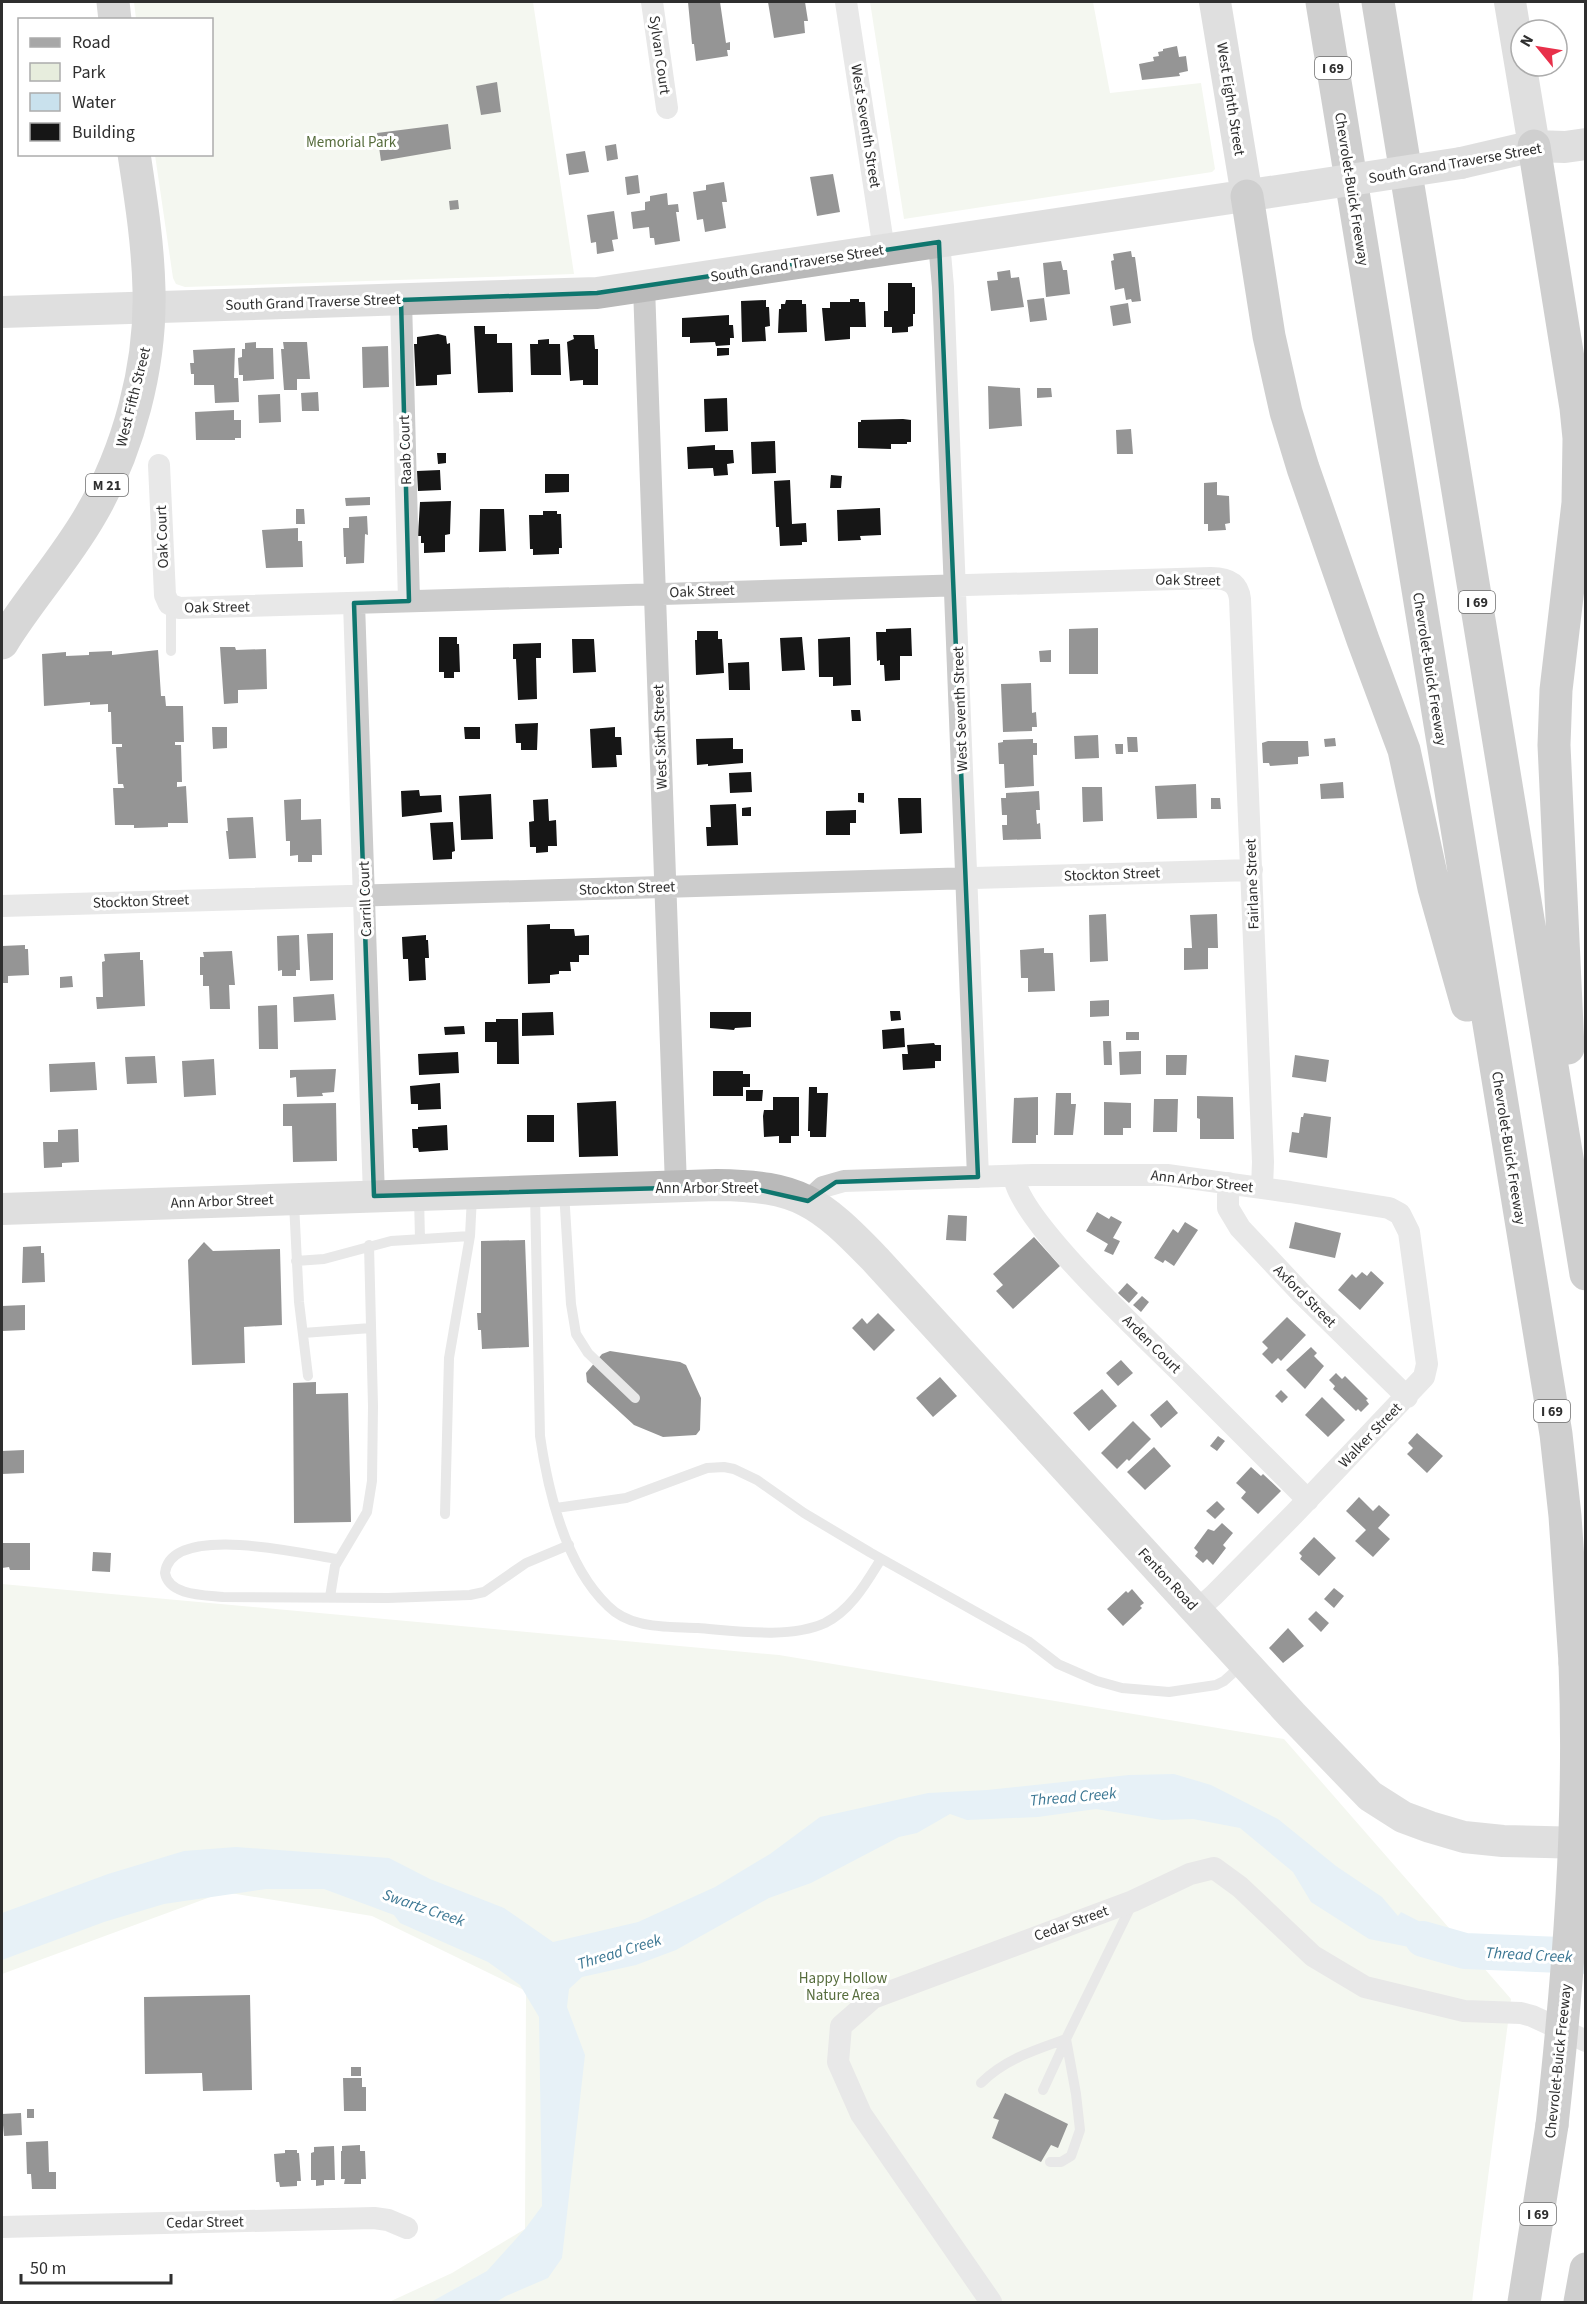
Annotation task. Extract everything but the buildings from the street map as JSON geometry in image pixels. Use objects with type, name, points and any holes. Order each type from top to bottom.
[{"type":"highway","name":"Chevrolet-Buick Freeway","points":[[1322,2],[1556,1434],[1567,1548],[1575,1663],[1577,1756],[1575,1864],[1564,2019],[1552,2126],[1524,2302]]},
{"type":"highway","name":"I 69","points":[[1378,2],[1586,1274]]},
{"type":"highway","points":[[1534,146],[1579,438],[1578,503],[1556,690],[1554,745],[1575,1203]]},
{"type":"highway","points":[[1247,196],[1269,336],[1286,412],[1351,607],[1404,750],[1434,888],[1510,1162]]},
{"type":"highway","points":[[1580,2302],[1586,2269]]},
{"type":"main road","points":[[113,2],[115,18]]},
{"type":"main road","name":"West Eighth Street","points":[[1215,2],[1247,196]]},
{"type":"main road","points":[[1512,3],[1534,146]]},
{"type":"main road","name":"South Grand Traverse Street","points":[[2,312],[581,294],[644,287],[1461,163],[1534,146],[1565,147],[1586,144]]},
{"type":"main road","name":"West Fifth Street","points":[[2,643],[68,552],[91,516],[109,480],[136,397],[146,348],[149,308],[146,239],[134,156]]},
{"type":"main road","name":"Ann Arbor Street","points":[[2,1209],[676,1186],[752,1186],[791,1193],[808,1201]]},
{"type":"main road","name":"Fenton Road","points":[[808,1201],[836,1220],[875,1259],[1358,1784],[1391,1811],[1430,1827],[1464,1837],[1503,1841],[1586,1843]]},
{"type":"street","name":"Sylvan Court","points":[[652,2],[668,108]]},
{"type":"street","name":"West Seventh Street","points":[[846,2],[884,250]]},
{"type":"street","name":"West Seventh Street","points":[[939,242],[943,287],[978,1177]]},
{"type":"street","name":"West Sixth Street","points":[[644,287],[676,1186]]},
{"type":"street","name":"Raab Court","points":[[401,300],[409,601]]},
{"type":"street","name":"Oak Court","points":[[159,465],[164,590],[165,600],[171,606]]},
{"type":"street","name":"Oak Street","points":[[171,606],[190,608],[1211,578],[1233,583]]},
{"type":"street","name":"Fairlane Street","points":[[1233,583],[1238,589],[1240,599],[1263,1162],[1262,1188]]},
{"type":"street","name":"Carrill Court","points":[[354,603],[374,1196]]},
{"type":"street","name":"Stockton Street","points":[[2,906],[1252,870]]},
{"type":"street","name":"Ann Arbor Street","points":[[808,1201],[823,1187],[844,1181],[1151,1174],[1228,1183],[1378,1206],[1400,1214]]},
{"type":"street","name":"Arden Court","points":[[1014,1176],[1017,1188],[1030,1210],[1078,1269],[1308,1500]]},
{"type":"street","name":"Axford Street","points":[[1228,1183],[1228,1208],[1240,1228],[1302,1294],[1407,1397]]},
{"type":"street","name":"Walker Street","points":[[1197,1610],[1219,1591],[1308,1500],[1424,1377],[1427,1364],[1408,1232],[1400,1214]]},
{"type":"street","name":"Cedar Street","points":[[991,2302],[861,2114],[838,2062],[841,2025],[873,1998],[1133,1901],[1190,1874],[1214,1868],[1240,1887],[1313,1956],[1365,1988],[1464,2011],[1521,2013],[1543,2020],[1586,2041]]},
{"type":"street","name":"Cedar Street","points":[[2,2227],[374,2217],[407,2228]]},
{"type":"lane","points":[[171,606],[171,651]]},
{"type":"lane","points":[[549,1190],[576,1334],[588,1353],[635,1398]]},
{"type":"lane","points":[[549,1190],[540,1436],[550,1491],[569,1545],[587,1580],[607,1606],[619,1615],[653,1626],[727,1630],[800,1630],[825,1622],[856,1597],[881,1559]]},
{"type":"lane","points":[[445,1514],[447,1386],[451,1338],[470,1236],[472,1193]]},
{"type":"lane","points":[[419,1194],[420,1239]]},
{"type":"lane","points":[[294,1199],[296,1261],[308,1376]]},
{"type":"lane","points":[[296,1261],[324,1258],[391,1241],[470,1236]]},
{"type":"lane","points":[[330,1597],[332,1573],[360,1524],[369,1502],[372,1481],[373,1406],[369,1245]]},
{"type":"lane","points":[[303,1333],[371,1328]]},
{"type":"lane","points":[[556,1508],[626,1498],[696,1470],[724,1467],[757,1480],[804,1513],[881,1559],[1028,1641],[1058,1664],[1109,1684],[1162,1692],[1209,1686],[1222,1682],[1245,1662]]},
{"type":"lane","points":[[338,1559],[216,1544],[183,1550],[170,1558],[165,1568],[169,1583],[182,1590],[201,1595],[446,1596],[477,1593],[495,1585],[531,1560],[569,1545]]},
{"type":"lane","points":[[1044,2090],[1066,2039],[1133,1901]]},
{"type":"lane","points":[[981,2083],[994,2070],[1021,2055],[1066,2039]]},
{"type":"lane","points":[[1050,2162],[1061,2162],[1071,2156],[1080,2130],[1066,2039]]},
{"type":"highlighted area","points":[[939,242],[978,1177],[836,1182],[808,1201],[742,1186],[374,1196],[354,603],[409,601],[401,300],[597,293]]},
{"type":"green space","name":"Memorial Park","points":[[134,2],[533,2],[574,274],[185,287],[176,284],[173,278],[155,156],[213,156],[213,18],[136,18]]},
{"type":"green space","points":[[870,2],[1093,2],[1110,93],[1201,83],[1215,169],[1212,172],[904,219]]},
{"type":"green space","name":"Happy Hollow Nature Area","points":[[2,1584],[779,1655],[1284,1739],[1511,1999],[1472,2302],[389,2302],[452,2273],[525,2229],[526,1991],[372,1916],[224,1892],[2,1974]]},
{"type":"water","name":"Swartz Creek","points":[[1174,1774],[1211,1785],[1278,1819],[1336,1866],[1382,1897],[1398,1916],[1401,1912],[1442,1933],[1455,1933],[1479,1961],[1369,1939],[1311,1902],[1293,1872],[1240,1828],[1193,1819],[1162,1820],[1096,1809],[1038,1817],[967,1820],[950,1814],[917,1833],[899,1837],[811,1883],[769,1898],[676,1950],[636,1965],[582,1977],[569,1989],[567,2007],[585,2055],[562,2258],[548,2278],[496,2302],[431,2302],[487,2271],[525,2229],[542,2206],[539,2017],[520,1985],[488,1962],[400,1923],[394,1915],[324,1889],[266,1889],[164,1904],[104,1922],[2,1960],[2,1913],[108,1874],[184,1851],[236,1847],[389,1858],[430,1879],[504,1908],[553,1942],[638,1922],[715,1887],[770,1854],[820,1817],[928,1793],[987,1790],[1129,1775]]},
{"type":"waterway","name":"Thread Creek","points":[[1423,1939],[1465,1951],[1586,1956]]}]
